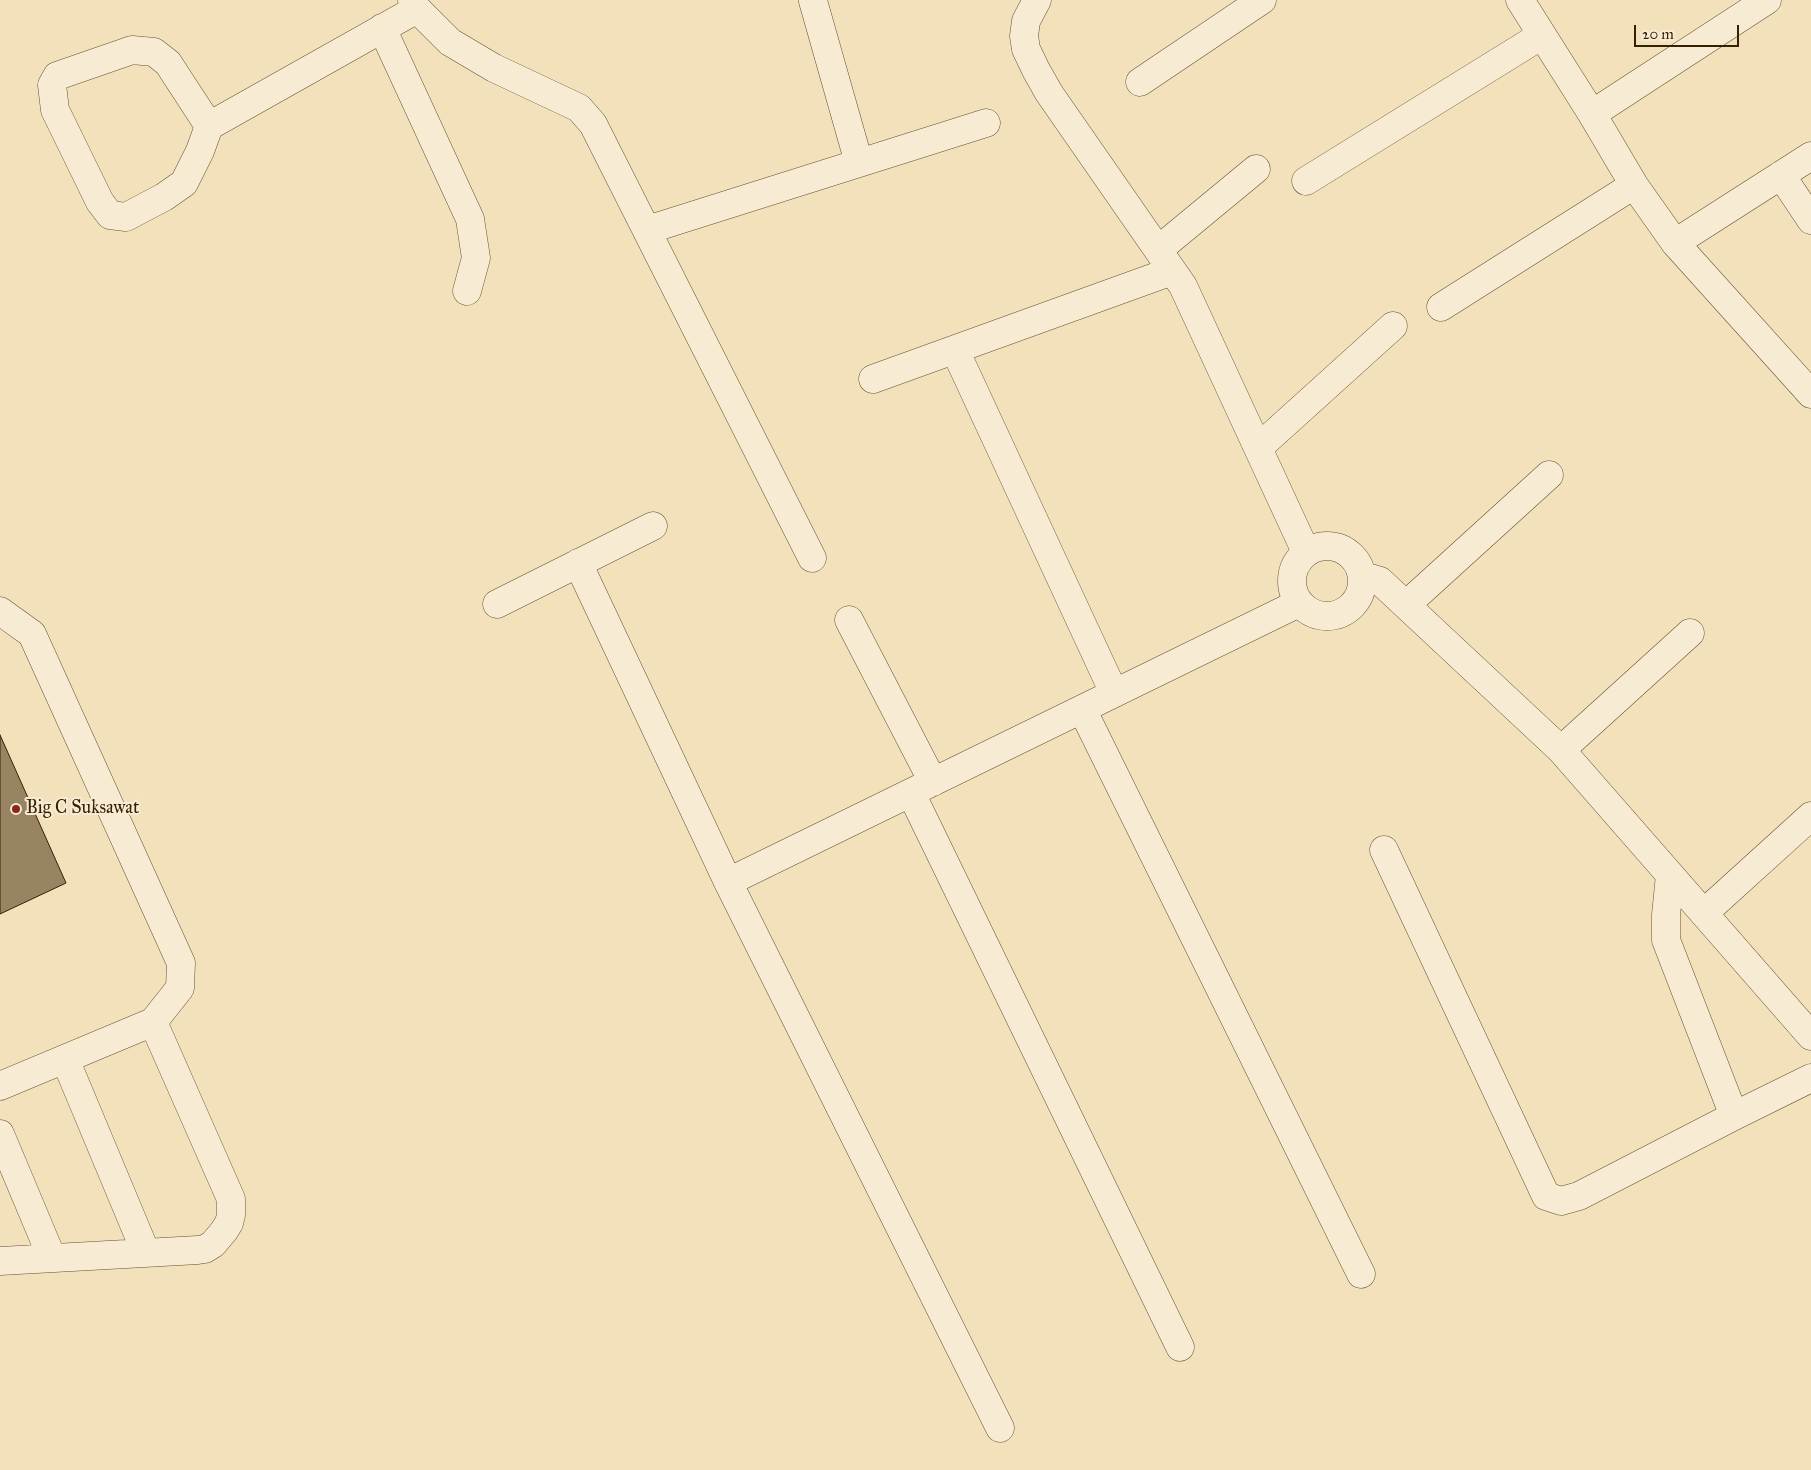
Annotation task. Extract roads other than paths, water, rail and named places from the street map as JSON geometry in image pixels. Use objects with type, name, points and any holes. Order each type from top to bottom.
[{"type":"street","points":[[1036,0],[1026,21],[1024,36],[1026,49],[1036,70],[1049,93],[1183,286],[1306,552]]},
{"type":"street","points":[[1140,82],[1262,0]]},
{"type":"street","points":[[1520,0],[1634,184],[1675,243],[1811,394]]},
{"type":"street","points":[[1592,114],[1767,0]]},
{"type":"street","points":[[813,1],[859,163]]},
{"type":"street","points":[[209,126],[168,63],[154,52],[132,50],[57,76],[52,85],[55,110],[100,202],[110,215],[126,217],[164,197],[184,183],[200,152],[209,126],[382,28],[425,8],[450,42],[494,68],[579,108],[593,124],[812,558]]},
{"type":"street","points":[[382,28],[470,219],[476,258],[467,292]]},
{"type":"street","points":[[1306,181],[1542,34]]},
{"type":"street","points":[[647,230],[986,124]]},
{"type":"street","points":[[1675,243],[1811,156]]},
{"type":"street","points":[[873,379],[955,350],[1165,261],[1256,170]]},
{"type":"street","points":[[1781,175],[1811,220]]},
{"type":"street","points":[[1441,307],[1634,184]]},
{"type":"street","points":[[1258,448],[1393,326]]},
{"type":"street","points":[[955,350],[1114,693]]},
{"type":"street","points":[[1406,605],[1549,475]]},
{"type":"street","points":[[497,604],[653,526]]},
{"type":"street","points":[[1329,545],[1341,548],[1352,554],[1359,564],[1363,576],[1362,589],[1358,600],[1350,610],[1328,617],[1317,615],[1299,603],[1294,593],[1293,571],[1298,560],[1306,552],[1317,547],[1329,545]]},
{"type":"street","points":[[578,564],[728,882],[1000,1428]]},
{"type":"street","points":[[1363,576],[1380,581],[1561,750],[1811,1036]]},
{"type":"street","points":[[728,882],[1299,603]]},
{"type":"street","points":[[0,611],[32,634],[181,963],[180,988],[153,1022],[0,1086]]},
{"type":"street","points":[[849,620],[922,788],[1180,1347]]},
{"type":"street","points":[[1561,750],[1690,633]]},
{"type":"street","points":[[1082,709],[1361,1274]]},
{"type":"street","points":[[1704,913],[1811,816]]},
{"type":"street","points":[[1384,850],[1546,1196],[1561,1201],[1579,1196],[1811,1078]]},
{"type":"street","points":[[1670,875],[1666,915],[1666,940],[1734,1116]]},
{"type":"street","points":[[0,1261],[205,1249],[219,1239],[229,1223],[232,1206],[231,1199],[153,1022]]},
{"type":"street","points":[[65,1059],[146,1253]]},
{"type":"street","points":[[0,1134],[52,1258]]},
{"type":"place","name":"Big C Suksawat","points":[[16,809]]}]
